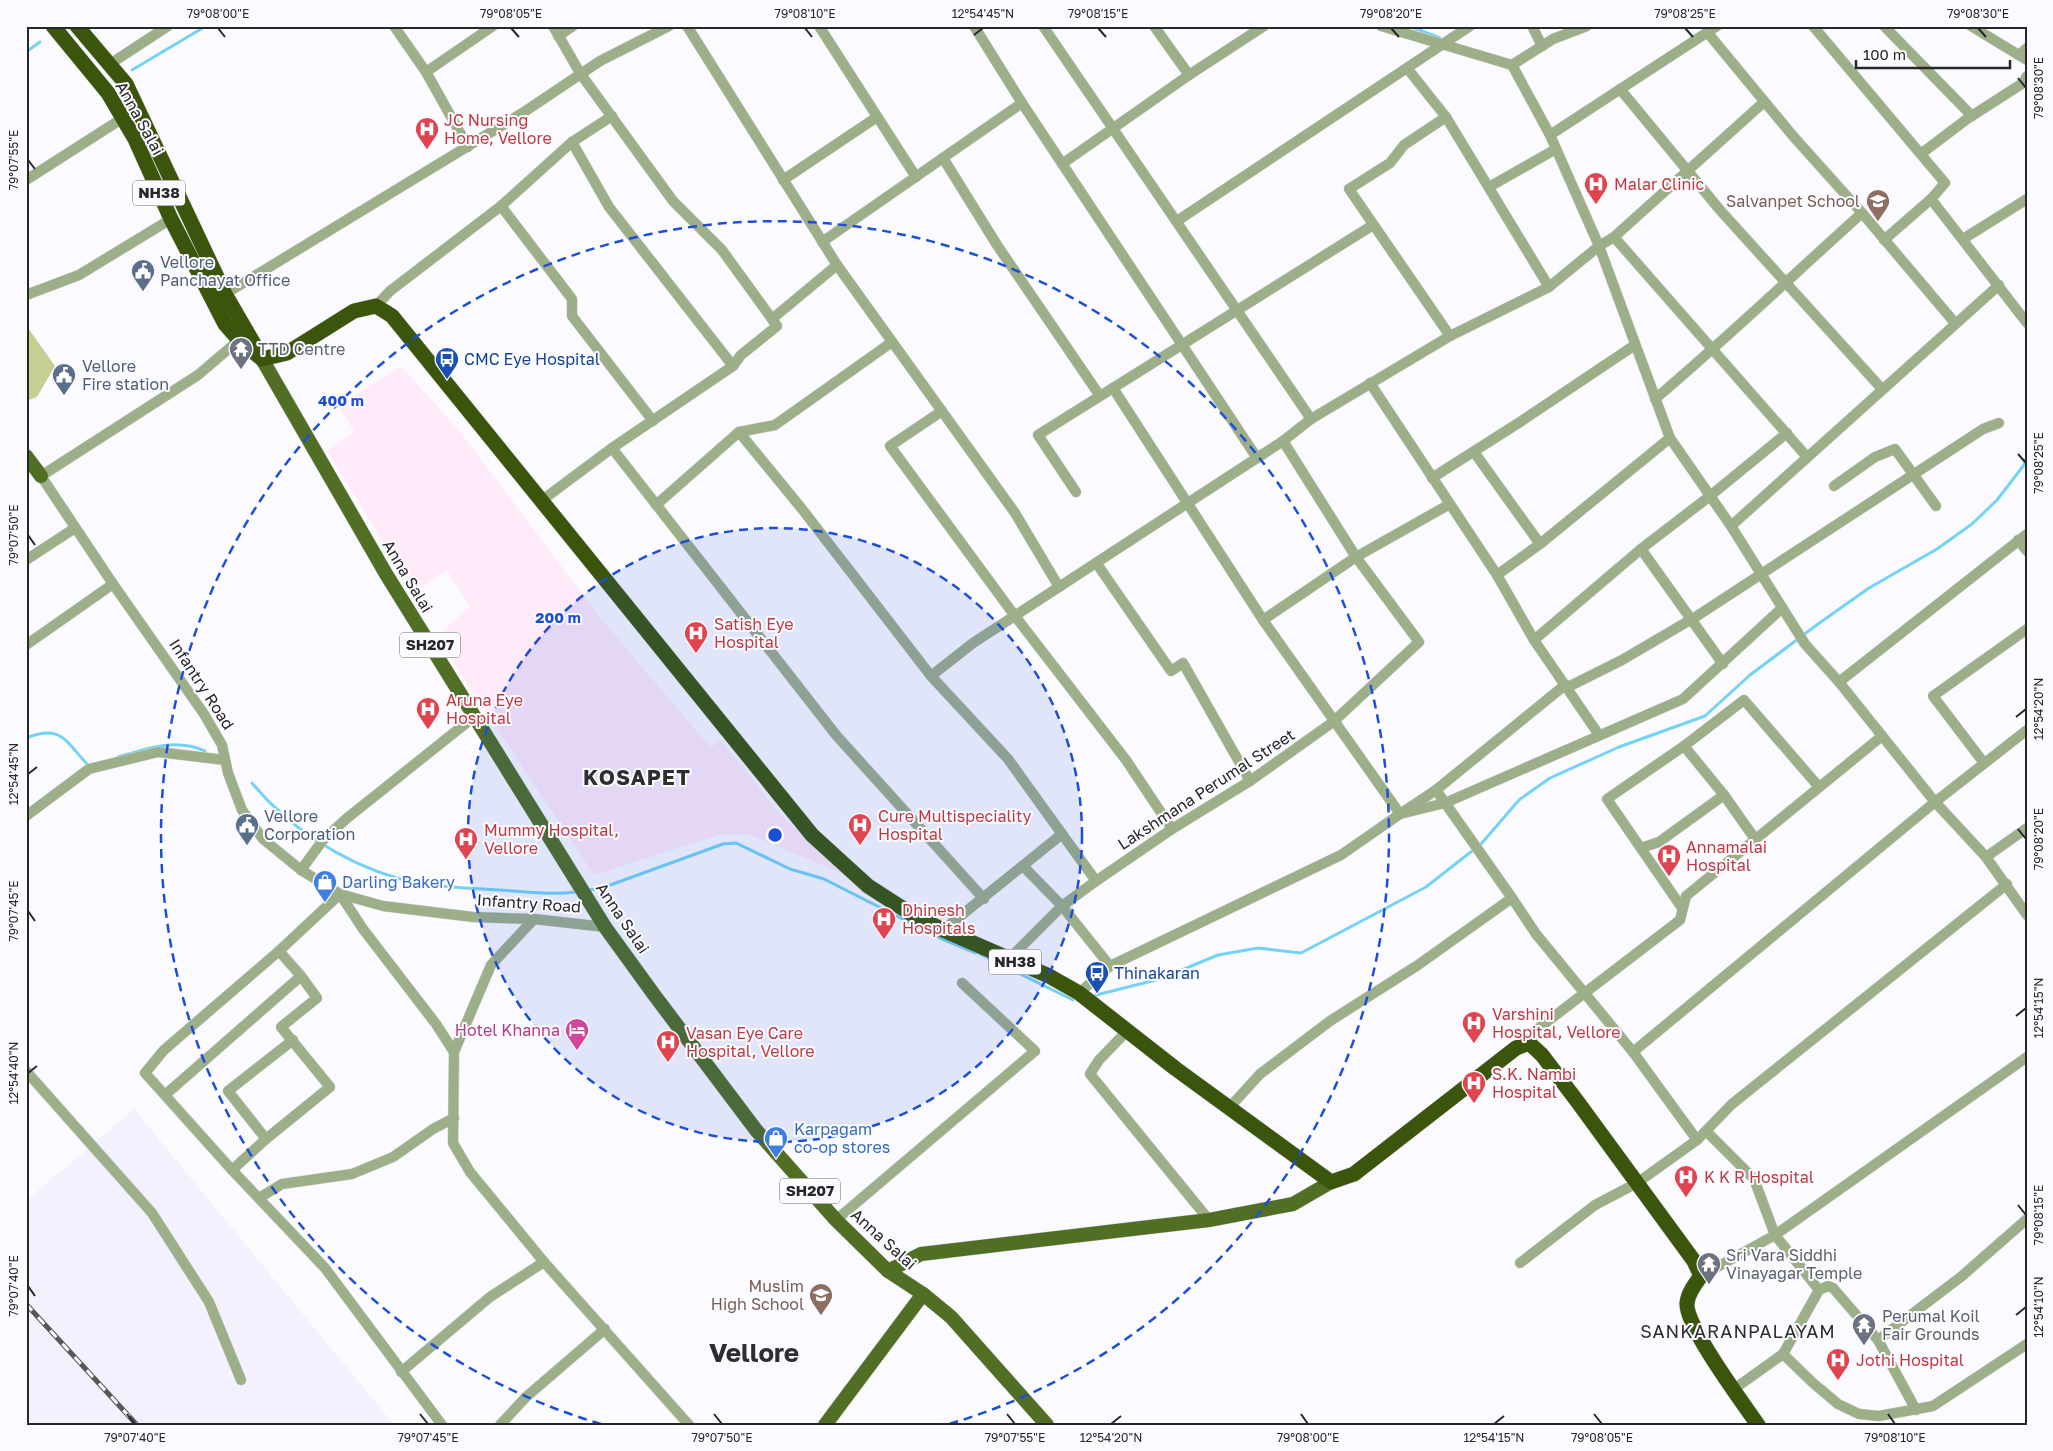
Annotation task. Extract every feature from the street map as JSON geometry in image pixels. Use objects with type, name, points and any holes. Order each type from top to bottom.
[{"type":"highway","name":"Anna Salai","points":[[53,26],[108,93],[123,118],[135,139],[171,219],[224,324],[239,340],[262,359]]},
{"type":"highway","name":"Anna Salai","points":[[77,26],[126,84],[224,294],[262,359]]},
{"type":"highway","points":[[262,359],[287,353],[354,311],[376,306]]},
{"type":"highway","name":"NH38","points":[[376,306],[392,316],[812,835],[868,886],[913,915],[1048,976],[1079,993],[1127,1031],[1331,1182]]},
{"type":"highway","points":[[1331,1182],[1354,1174],[1516,1048],[1529,1043],[1542,1055],[1577,1101],[1694,1261],[1701,1276],[1691,1291],[1686,1304],[1697,1333],[1758,1425]]},
{"type":"main road","name":"Anna Salai","points":[[262,359],[386,574],[605,927],[756,1130],[836,1220],[888,1270],[923,1294],[951,1317],[1047,1425]]},
{"type":"main road","name":"Infantry Road","points":[[26,456],[41,476]]},
{"type":"main road","points":[[888,1270],[921,1254],[1209,1220],[1293,1204],[1331,1182]]},
{"type":"main road","points":[[825,1425],[923,1294]]},
{"type":"street","points":[[110,64],[168,26]]},
{"type":"street","points":[[394,26],[426,72],[468,147]]},
{"type":"street","points":[[426,72],[494,26]]},
{"type":"street","points":[[541,501],[612,448],[733,366],[740,355],[778,326],[722,250],[673,201],[580,72],[553,26]]},
{"type":"street","points":[[558,36],[573,26]]},
{"type":"street","points":[[224,294],[468,147],[524,112],[580,72],[669,26]]},
{"type":"street","points":[[687,26],[837,265],[1015,512],[1059,587]]},
{"type":"street","points":[[819,26],[916,177]]},
{"type":"street","points":[[974,26],[1022,103],[1257,458]]},
{"type":"street","points":[[1043,26],[1311,419]]},
{"type":"street","points":[[1154,26],[1189,75]]},
{"type":"street","points":[[1062,164],[1189,75],[1264,26]]},
{"type":"street","points":[[1381,26],[1411,31],[1441,44],[1512,65],[1550,135],[1599,246],[1670,438],[1731,526],[1781,609],[1805,644],[1839,682],[1935,802],[1986,857],[2027,915]]},
{"type":"street","points":[[1177,221],[1470,26]]},
{"type":"street","points":[[1532,26],[1542,46]]},
{"type":"street","points":[[1512,65],[1553,39],[1587,26]]},
{"type":"street","points":[[1813,26],[1946,183],[1931,199],[1884,240]]},
{"type":"street","points":[[1884,26],[1972,116]]},
{"type":"street","points":[[1972,26],[2024,55]]},
{"type":"street","points":[[1550,135],[1712,29],[1764,102],[1862,213],[1955,323]]},
{"type":"street","points":[[1407,68],[1446,118],[1549,288]]},
{"type":"street","points":[[1922,153],[1972,116],[2023,83],[2027,76]]},
{"type":"street","points":[[1620,89],[1690,171],[1720,210],[1882,389]]},
{"type":"street","points":[[931,676],[973,643],[1097,564],[1283,441],[1311,419],[1450,336],[1549,288],[1599,246],[1614,237],[1690,171],[1764,102]]},
{"type":"street","points":[[822,242],[1022,103]]},
{"type":"street","points":[[376,306],[390,291],[501,206],[572,142],[612,116]]},
{"type":"street","points":[[783,180],[877,117]]},
{"type":"street","points":[[26,180],[123,118]]},
{"type":"street","points":[[1446,118],[1404,145],[1390,162],[1349,189],[1450,336]]},
{"type":"street","points":[[572,142],[609,207],[733,366]]},
{"type":"street","points":[[1489,187],[1556,149]]},
{"type":"street","points":[[943,158],[997,245],[1100,396]]},
{"type":"street","points":[[1931,199],[1998,284],[2023,310],[2027,324]]},
{"type":"street","points":[[1963,239],[2027,199]]},
{"type":"street","points":[[501,206],[572,300],[572,316],[653,421]]},
{"type":"street","points":[[1655,399],[1713,350],[1862,213]]},
{"type":"street","points":[[26,295],[79,275],[171,219]]},
{"type":"street","points":[[1076,492],[1038,436],[1373,225]]},
{"type":"street","points":[[1614,237],[1808,457]]},
{"type":"street","points":[[772,319],[837,265]]},
{"type":"street","points":[[1731,526],[1998,284]]},
{"type":"street","points":[[41,476],[198,375],[239,340]]},
{"type":"street","points":[[656,505],[739,432],[775,425],[892,342]]},
{"type":"street","points":[[1432,478],[1635,345]]},
{"type":"street","points":[[1370,383],[1497,575],[1534,640],[1598,735]]},
{"type":"street","points":[[1113,388],[1263,620],[1333,722],[1400,814]]},
{"type":"street","points":[[942,411],[890,446],[1015,616],[1126,760],[1172,829]]},
{"type":"street","points":[[1079,993],[1110,966],[1341,855],[1436,790],[1565,685],[1570,686],[1622,660],[1691,619],[1983,430],[1999,423]]},
{"type":"street","points":[[739,432],[802,509],[931,676],[1008,759],[1096,881]]},
{"type":"street","points":[[1534,640],[1640,548],[1710,496],[1786,433]]},
{"type":"street","points":[[1497,575],[1540,544],[1670,438]]},
{"type":"street","points":[[1283,441],[1356,557]]},
{"type":"street","points":[[612,448],[836,735],[984,898]]},
{"type":"street","points":[[1834,486],[1874,457],[1895,449],[1936,506]]},
{"type":"street","points":[[1474,452],[1540,544]]},
{"type":"street","name":"Infantry Road","points":[[41,476],[113,584],[204,714],[222,745],[225,760],[242,810],[263,839],[301,870],[340,894],[393,907],[473,917],[534,918],[605,927]]},
{"type":"street","points":[[1263,620],[1356,557],[1450,504]]},
{"type":"street","points":[[26,560],[76,528]]},
{"type":"street","points":[[1839,682],[2027,534]]},
{"type":"street","points":[[2018,540],[2027,551]]},
{"type":"street","points":[[1640,548],[1723,664]]},
{"type":"street","name":"Lakshmana Perumal Street","points":[[1009,959],[1062,906],[1096,881],[1172,829],[1250,781],[1333,722],[1419,642],[1356,557]]},
{"type":"street","points":[[1097,564],[1171,671],[1183,663],[1250,781]]},
{"type":"street","points":[[26,645],[113,584]]},
{"type":"street","points":[[1400,814],[1445,803],[1682,699],[1723,664],[1781,609]]},
{"type":"street","points":[[1984,763],[1933,696],[2027,629]]},
{"type":"street","points":[[1682,908],[1607,799],[1684,746],[1744,700],[1819,787]]},
{"type":"street","points":[[301,870],[323,840],[346,818],[475,716]]},
{"type":"street","points":[[1633,1052],[1935,802],[2027,730]]},
{"type":"street","points":[[1529,1043],[1535,1031],[1680,920],[1686,896],[1882,736]]},
{"type":"street","points":[[1684,746],[1724,794],[1755,839]]},
{"type":"street","points":[[26,816],[89,769],[158,752],[225,760]]},
{"type":"street","points":[[1436,790],[1477,846],[1536,934],[1633,1052],[1697,1140]]},
{"type":"street","points":[[1641,848],[1659,842],[1724,794]]},
{"type":"street","points":[[1986,857],[2027,828]]},
{"type":"street","points":[[943,930],[1062,834]]},
{"type":"street","points":[[1023,866],[1062,906],[1110,966]]},
{"type":"street","points":[[1520,1263],[1595,1205],[1637,1183],[1697,1140],[1732,1104],[2006,884]]},
{"type":"street","points":[[442,1425],[325,1268],[232,1170],[146,1073],[164,1050],[279,951],[340,894],[363,929],[436,1024],[454,1052]]},
{"type":"street","points":[[1230,1107],[1260,1074],[1330,1021],[1418,965],[1512,898]]},
{"type":"street","points":[[534,918],[491,965],[454,1052],[453,1143],[470,1172],[544,1262],[689,1425]]},
{"type":"street","points":[[232,1170],[266,1139],[330,1087],[281,1027],[317,998],[279,951]]},
{"type":"street","points":[[165,1096],[301,976]]},
{"type":"street","points":[[836,1220],[1035,1050],[962,983]]},
{"type":"street","points":[[1127,1031],[1099,1060],[1090,1074],[1209,1220]]},
{"type":"street","points":[[266,1139],[228,1091],[293,1040]]},
{"type":"street","points":[[1701,1276],[1775,1235],[2027,1056]]},
{"type":"street","points":[[26,1071],[152,1213],[209,1302],[240,1380]]},
{"type":"street","points":[[260,1198],[282,1184],[352,1174],[393,1157],[433,1129],[454,1118]]},
{"type":"street","points":[[1706,1131],[1754,1179],[1775,1235],[1819,1290]]},
{"type":"street","points":[[1878,1340],[1962,1276],[2027,1219]]},
{"type":"street","points":[[401,1372],[490,1297],[544,1262]]},
{"type":"street","points":[[1735,1392],[1783,1354],[1819,1290],[1828,1286],[1833,1288],[1878,1340],[1916,1410]]},
{"type":"street","points":[[500,1425],[526,1397],[605,1329]]},
{"type":"street","points":[[1783,1354],[1838,1404],[1859,1414],[1879,1416],[1933,1406],[2027,1344]]},
{"type":"shaded area","points":[[401,366],[461,433],[602,620],[711,748],[720,739],[779,813],[842,873],[747,834],[719,835],[594,875],[436,637],[470,606],[447,571],[414,592],[327,451],[354,431],[338,406]]},
{"type":"shaded area","points":[[134,1109],[394,1425],[26,1425],[26,1201]]},
{"type":"green space","points":[[26,325],[55,366],[37,397],[26,401]]},
{"type":"waterway","points":[[132,70],[206,26]]},
{"type":"waterway","points":[[1409,26],[1440,38]]},
{"type":"waterway","points":[[26,52],[40,42]]},
{"type":"waterway","points":[[1096,995],[1160,979],[1218,955],[1258,948],[1301,953],[1426,887],[1481,844],[1519,800],[1550,778],[1619,747],[1705,716],[1750,675],[1818,624],[1869,588],[1937,549],[1972,524],[1997,500],[2024,465],[2027,456]]},
{"type":"waterway","points":[[26,738],[38,734],[55,734],[68,742],[90,765]]},
{"type":"waterway","points":[[118,757],[151,748],[173,745],[194,747],[205,751]]},
{"type":"waterway","points":[[252,783],[282,814],[317,841],[336,853],[376,871],[410,881],[448,887],[538,893],[576,892]]},
{"type":"waterway","points":[[589,890],[602,888],[723,844],[736,843],[790,869],[824,879],[942,939],[976,953]]},
{"type":"waterway","points":[[980,954],[1073,1000]]},
{"type":"railway","points":[[26,1304],[137,1425]]},
{"type":"place","name":"JC Nursing Home, Vellore","points":[[427,150]]},
{"type":"place","name":"Malar Clinic","points":[[1596,205]]},
{"type":"place","name":"Salvanpet School","points":[[1878,222]]},
{"type":"place","name":"Vellore Panchayat Office","points":[[143,292]]},
{"type":"place","name":"TTD Centre","points":[[241,370]]},
{"type":"place","name":"CMC Eye Hospital","points":[[447,380]]},
{"type":"place","name":"Vellore Fire station","points":[[64,396]]},
{"type":"place","name":"Satish Eye Hospital","points":[[696,654]]},
{"type":"place","name":"Aruna Eye Hospital","points":[[428,730]]},
{"type":"place","name":"Vellore Corporation","points":[[247,846]]},
{"type":"place","name":"Cure Multispeciality Hospital","points":[[860,846]]},
{"type":"place","name":"Mummy Hospital, Vellore","points":[[466,860]]},
{"type":"place","name":"Annamalai Hospital","points":[[1669,877]]},
{"type":"place","name":"Darling Bakery","points":[[325,903]]},
{"type":"place","name":"Dhinesh Hospitals","points":[[884,940]]},
{"type":"place","name":"Thinakaran","points":[[1097,994]]},
{"type":"place","name":"Varshini Hospital, Vellore","points":[[1474,1044]]},
{"type":"place","name":"Hotel Khanna","points":[[577,1051]]},
{"type":"place","name":"Vasan Eye Care Hospital, Vellore","points":[[668,1063]]},
{"type":"place","name":"S.K. Nambi Hospital","points":[[1474,1104]]},
{"type":"place","name":"Karpagam co-op stores","points":[[776,1159]]},
{"type":"place","name":"K K R Hospital","points":[[1686,1198]]},
{"type":"place","name":"Sri Vara Siddhi Vinayagar Temple","points":[[1709,1285]]},
{"type":"place","name":"Muslim High School","points":[[821,1316]]},
{"type":"place","name":"Perumal Koil Fair Grounds","points":[[1864,1346]]},
{"type":"place","name":"Jothi Hospital","points":[[1838,1381]]},
{"type":"district","name":"KOSAPET","points":[[637,778]]},
{"type":"district","name":"SANKARANPALAYAM","points":[[1738,1332]]},
{"type":"district","name":"Vellore","points":[[754,1353]]}]
